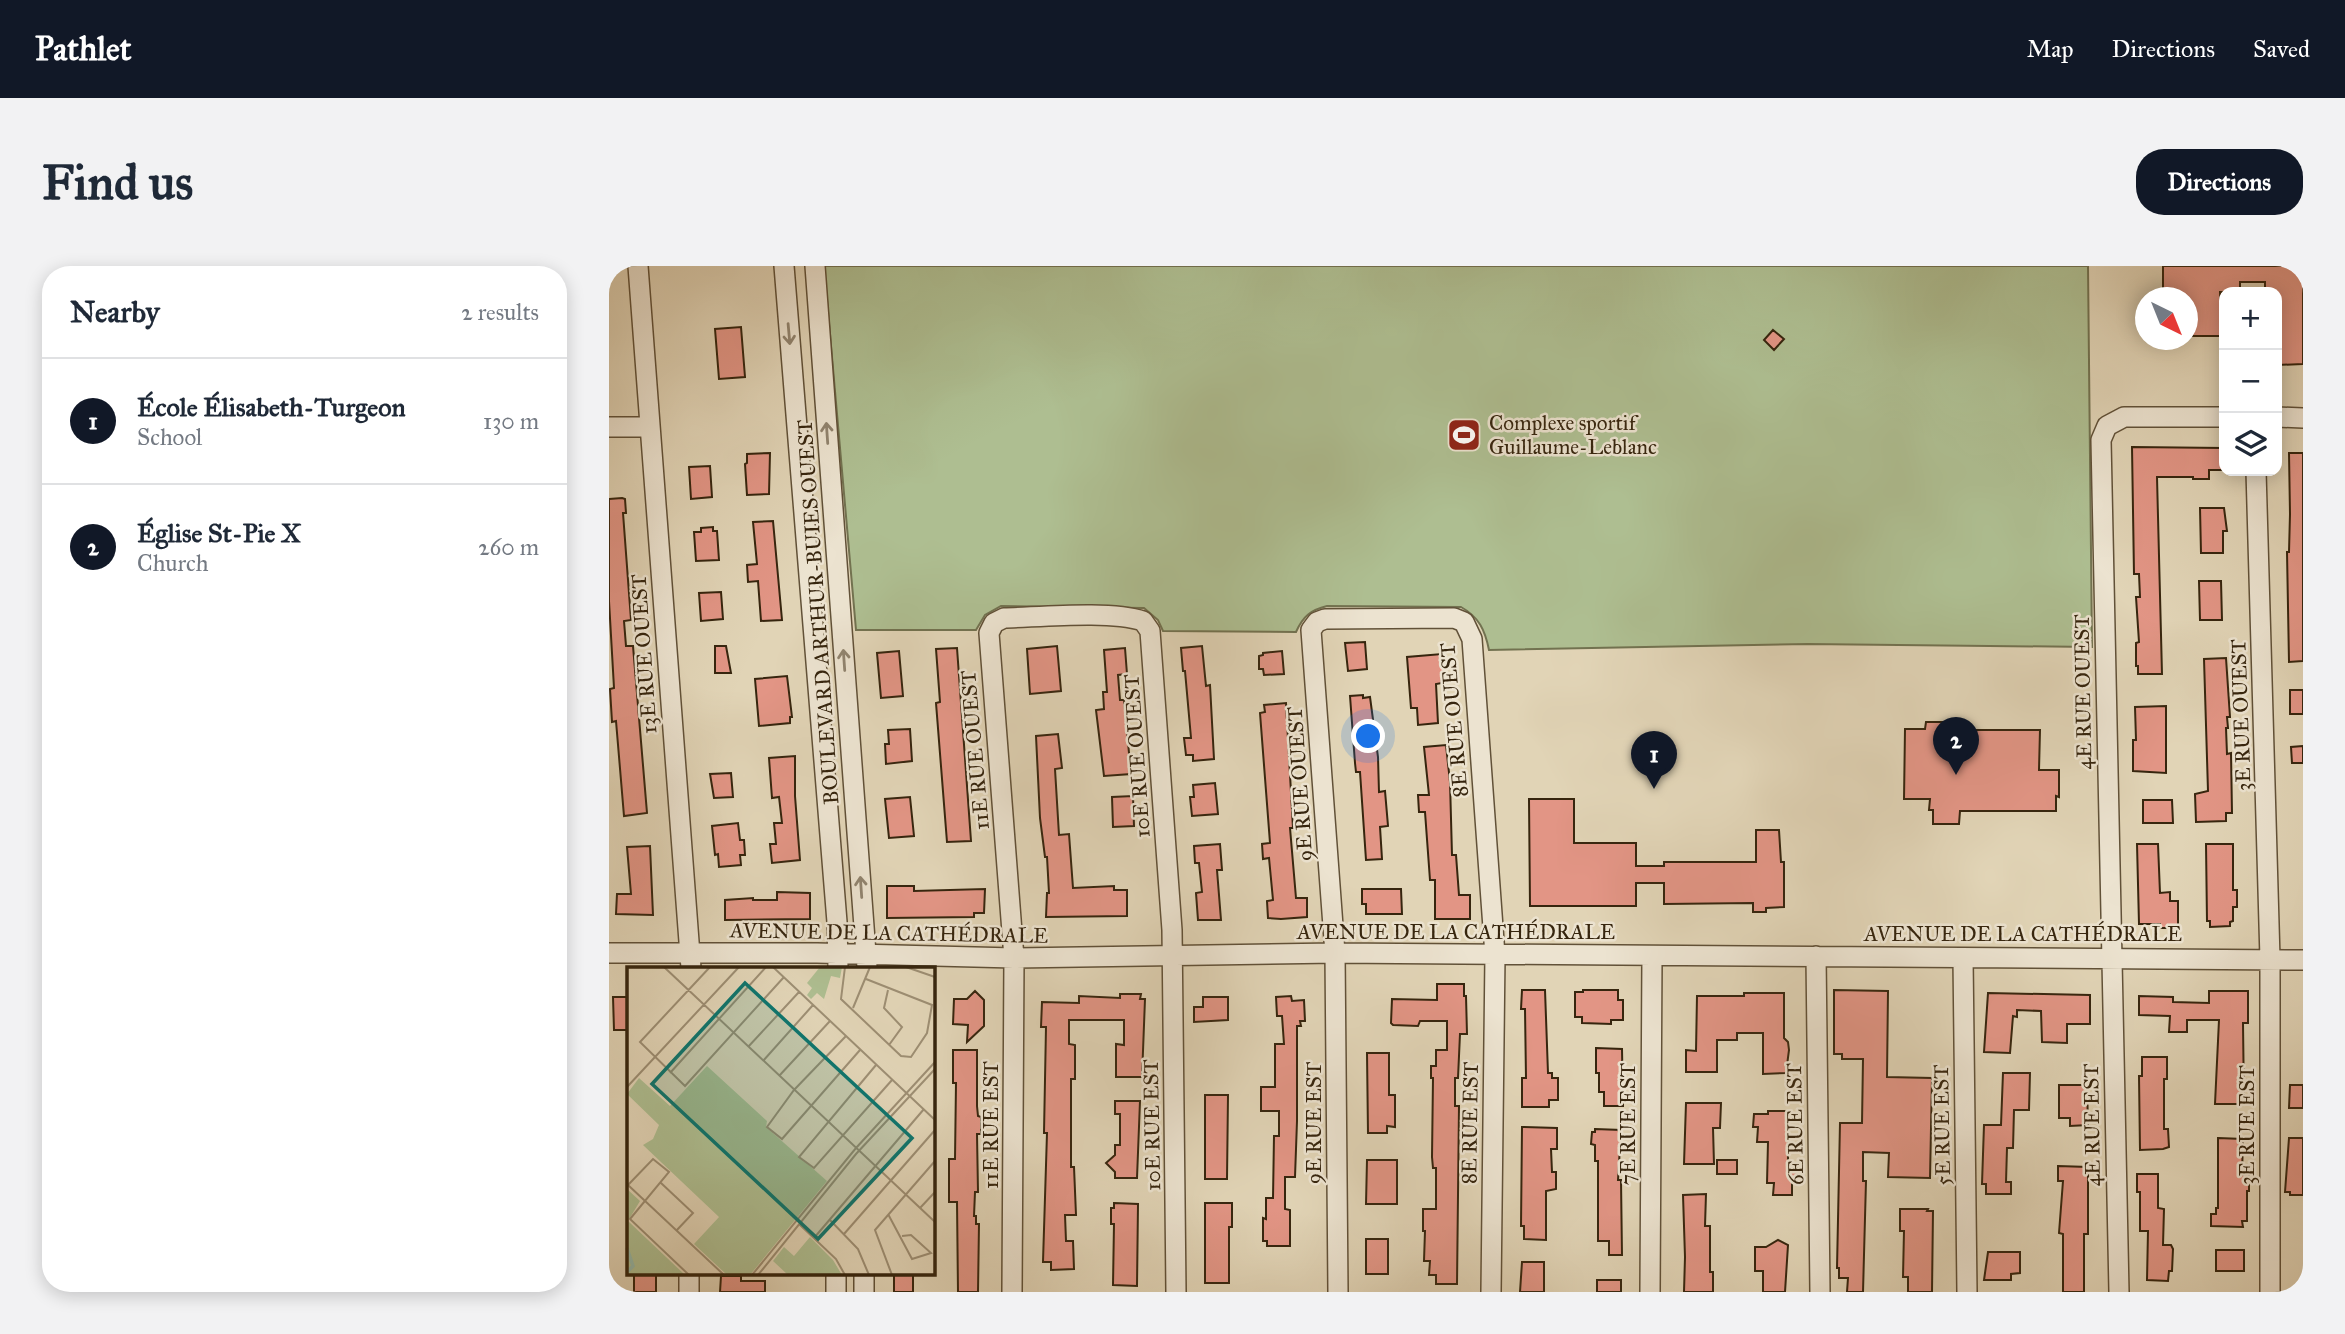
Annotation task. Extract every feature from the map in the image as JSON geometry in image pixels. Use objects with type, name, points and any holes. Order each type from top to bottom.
[{"type":"street","name":"13E RUE OUEST","points":[[639,266],[691,961]]},
{"type":"street","name":"BOULEVARD ARTHUR-BUIES OUEST","points":[[784,266],[838,961]]},
{"type":"street","name":"BOULEVARD ARTHUR-BUIES OUEST","points":[[815,266],[867,962]]},
{"type":"street","name":"4E RUE OUEST","points":[[2111,957],[2101,440],[2107,426],[2124,417],[2219,417]]},
{"type":"street","points":[[2282,417],[2303,418]]},
{"type":"street","points":[[609,427],[649,427]]},
{"type":"street","name":"3E RUE OUEST","points":[[2256,476],[2270,959]]},
{"type":"street","name":"10E RUE OUEST","points":[[1076,616],[1131,617],[1143,621],[1150,631],[1173,957]]},
{"type":"street","name":"11E RUE OUEST","points":[[1014,958],[989,633],[994,623],[1004,618],[1076,616]]},
{"type":"street","name":"8E RUE OUEST","points":[[1325,619],[1454,618],[1461,619],[1467,625],[1472,639],[1495,955]]},
{"type":"street","name":"9E RUE OUEST","points":[[1325,619],[1317,622],[1311,630],[1335,953]]},
{"type":"street","name":"AVENUE DE LA CATHÉDRALE","points":[[609,953],[691,961],[867,962],[1335,953],[2303,960]]},
{"type":"street","name":"9E RUE EST","points":[[1335,953],[1338,1292]]},
{"type":"street","name":"8E RUE EST","points":[[1491,1292],[1495,955]]},
{"type":"street","name":"7E RUE EST","points":[[1650,1292],[1652,956]]},
{"type":"street","name":"6E RUE EST","points":[[1815,956],[1820,1292]]},
{"type":"street","name":"10E RUE EST","points":[[1173,957],[1176,1292]]},
{"type":"street","name":"4E RUE EST","points":[[2111,957],[2119,1292]]},
{"type":"street","name":"11E RUE EST","points":[[1012,1292],[1014,958]]},
{"type":"street","name":"5E RUE EST","points":[[1963,958],[1967,1292]]},
{"type":"street","name":"3E RUE EST","points":[[2270,959],[2270,1292]]},
{"type":"green space","name":"Complexe sportif Guillaume-Leblanc","points":[[824,266],[2088,266],[2092,647],[1808,644],[1489,650],[1480,625],[1461,607],[1327,606],[1308,614],[1296,632],[1163,631],[1158,620],[1144,608],[1001,606],[985,615],[976,630],[856,630]]},
{"type":"building","points":[[2163,266],[2303,266],[2303,364],[2282,365],[2282,287],[2265,287],[2265,282],[2240,282],[2240,287],[2219,287],[2219,336],[2198,336],[2198,287],[2163,287]]},
{"type":"building","points":[[741,327],[745,377],[719,379],[715,329]]},
{"type":"building","points":[[1773,330],[1784,339],[1774,350],[1764,340]]},
{"type":"building","points":[[2132,447],[2219,448],[2219,470],[2209,470],[2209,479],[2157,477],[2162,674],[2138,674],[2136,597],[2140,597],[2139,574],[2134,574]]},
{"type":"building","points":[[770,453],[769,494],[747,495],[747,454]]},
{"type":"building","points":[[2289,453],[2303,453],[2303,661],[2289,662],[2287,552],[2290,514]]},
{"type":"building","points":[[710,466],[712,497],[691,499],[689,467]]},
{"type":"building","points":[[609,499],[625,499],[626,513],[623,513],[631,620],[624,621],[626,646],[633,646],[647,813],[624,816],[616,721],[612,722],[610,689],[614,688],[609,601]]},
{"type":"building","points":[[2200,508],[2224,508],[2227,531],[2223,531],[2223,553],[2201,553]]},
{"type":"building","points":[[773,521],[782,620],[761,621],[758,581],[748,582],[747,565],[757,564],[753,522]]},
{"type":"building","points":[[713,527],[713,531],[717,531],[719,560],[696,561],[694,532]]},
{"type":"building","points":[[2199,581],[2221,581],[2222,620],[2200,620]]},
{"type":"building","points":[[721,592],[723,619],[701,621],[699,593]]},
{"type":"building","points":[[1365,642],[1367,669],[1348,671],[1345,643]]},
{"type":"building","points":[[715,646],[726,646],[731,673],[715,673]]},
{"type":"building","points":[[1057,646],[1061,691],[1030,694],[1027,649]]},
{"type":"building","points":[[1202,646],[1206,686],[1210,685],[1214,759],[1193,761],[1193,755],[1186,755],[1184,738],[1191,738],[1181,648]]},
{"type":"building","points":[[957,648],[971,841],[947,842],[936,703],[940,702],[936,649]]},
{"type":"building","points":[[1125,648],[1127,674],[1118,675],[1120,700],[1124,700],[1131,774],[1104,776],[1096,710],[1104,709],[1103,692],[1107,692],[1104,650]]},
{"type":"building","points":[[899,651],[903,696],[881,698],[877,653]]},
{"type":"building","points":[[1282,651],[1284,674],[1264,675],[1263,669],[1259,669],[1259,656]]},
{"type":"building","points":[[1442,654],[1445,674],[1441,674],[1442,683],[1436,684],[1438,723],[1418,725],[1417,708],[1411,708],[1407,657]]},
{"type":"building","points":[[2226,658],[2230,717],[2227,717],[2226,728],[2227,754],[2231,753],[2232,813],[2226,813],[2226,821],[2196,822],[2195,794],[2208,791],[2204,659]]},
{"type":"building","points":[[787,676],[792,717],[790,723],[759,726],[755,679]]},
{"type":"building","points":[[2290,690],[2303,690],[2303,714],[2290,714]]},
{"type":"building","points":[[1363,695],[1363,698],[1370,697],[1378,757],[1379,792],[1385,791],[1388,826],[1380,827],[1382,859],[1366,860],[1360,772],[1356,772],[1350,696]]},
{"type":"building","points":[[1286,703],[1293,828],[1290,828],[1296,898],[1307,898],[1307,917],[1281,919],[1268,918],[1267,901],[1273,900],[1269,858],[1263,859],[1262,844],[1270,843],[1260,713],[1265,712],[1264,705]]},
{"type":"building","points":[[2166,706],[2166,773],[2133,771],[2135,707]]},
{"type":"building","points":[[1926,722],[1967,722],[1967,730],[2040,730],[2039,770],[2059,770],[2056,811],[1960,811],[1959,824],[1933,824],[1933,810],[1929,810],[1930,799],[1904,799],[1905,729],[1925,729]]},
{"type":"building","points":[[910,729],[912,761],[886,764],[885,744],[889,744],[888,730]]},
{"type":"building","points":[[1058,734],[1062,768],[1055,769],[1059,835],[1069,834],[1073,888],[1114,886],[1114,890],[1127,890],[1127,916],[1046,917],[1049,893],[1047,857],[1040,818],[1036,736]]},
{"type":"building","points":[[1446,745],[1452,855],[1456,855],[1459,895],[1470,895],[1470,919],[1435,919],[1435,880],[1430,880],[1425,812],[1419,812],[1418,795],[1429,795],[1424,747]]},
{"type":"building","points":[[2303,746],[2303,763],[2292,763],[2291,747]]},
{"type":"building","points":[[795,756],[800,860],[772,863],[770,844],[776,844],[774,823],[782,823],[779,797],[772,798],[769,758]]},
{"type":"building","points":[[731,773],[733,797],[714,798],[710,774]]},
{"type":"building","points":[[1215,783],[1218,814],[1192,816],[1190,797],[1194,797],[1193,785]]},
{"type":"building","points":[[1133,796],[1134,826],[1113,827],[1112,797]]},
{"type":"building","points":[[910,797],[914,836],[889,838],[885,799]]},
{"type":"building","points":[[1529,799],[1574,799],[1574,843],[1636,843],[1636,866],[1664,866],[1664,862],[1756,862],[1756,830],[1779,830],[1781,862],[1784,862],[1784,907],[1753,912],[1753,903],[1664,904],[1664,883],[1636,883],[1636,906],[1530,906]]},
{"type":"building","points":[[2143,800],[2172,800],[2173,823],[2143,823]]},
{"type":"building","points":[[738,823],[740,840],[744,840],[745,855],[740,855],[741,865],[719,867],[712,826]]},
{"type":"building","points":[[1220,844],[1222,870],[1217,870],[1221,920],[1198,920],[1196,893],[1202,892],[1194,846]]},
{"type":"building","points":[[2137,844],[2158,844],[2160,893],[2170,892],[2170,901],[2178,901],[2178,928],[2160,928],[2160,924],[2139,924]]},
{"type":"building","points":[[2206,844],[2233,844],[2233,890],[2237,890],[2237,907],[2233,907],[2233,921],[2230,926],[2210,927],[2210,921],[2207,921]]},
{"type":"building","points":[[650,846],[653,915],[616,914],[617,894],[631,894],[627,847]]},
{"type":"building","points":[[887,886],[914,886],[914,891],[985,889],[984,913],[974,913],[974,917],[887,918]]},
{"type":"building","points":[[1362,889],[1401,889],[1402,914],[1366,914],[1366,904],[1362,904]]},
{"type":"building","points":[[777,892],[810,893],[810,919],[725,920],[725,900],[777,900]]},
{"type":"building","points":[[1437,984],[1464,984],[1466,996],[1467,1034],[1460,1034],[1458,1078],[1455,1078],[1455,1106],[1459,1106],[1457,1284],[1436,1284],[1436,1275],[1429,1275],[1430,1261],[1424,1261],[1423,1209],[1436,1209],[1436,1168],[1433,1168],[1432,1157],[1431,1066],[1436,1066],[1436,1050],[1447,1050],[1447,1021],[1420,1021],[1418,1026],[1391,1023],[1392,999],[1437,1000]]},
{"type":"building","points":[[1522,990],[1545,990],[1548,1073],[1552,1073],[1552,1078],[1558,1078],[1558,1100],[1549,1100],[1549,1107],[1522,1107],[1522,1078],[1526,1078],[1525,1009],[1521,1009]]},
{"type":"building","points":[[1618,990],[1618,1000],[1623,1000],[1623,1020],[1611,1020],[1611,1024],[1582,1023],[1582,1017],[1575,1017],[1575,992]]},
{"type":"building","points":[[1834,990],[1888,991],[1887,1077],[1932,1078],[1930,1178],[1888,1177],[1889,1153],[1863,1152],[1863,1181],[1866,1181],[1863,1292],[1847,1292],[1848,1278],[1839,1278],[1837,1268],[1840,1123],[1862,1123],[1863,1059],[1842,1059],[1842,1054],[1834,1054]]},
{"type":"building","points":[[975,991],[984,1000],[984,1026],[967,1042],[968,1025],[953,1024],[954,999],[967,999]]},
{"type":"building","points":[[2209,991],[2248,991],[2248,1023],[2243,1023],[2244,1104],[2215,1104],[2219,1020],[2187,1020],[2187,1032],[2169,1032],[2170,1016],[2139,1015],[2139,996],[2173,997],[2173,1002],[2209,1003]]},
{"type":"building","points":[[1744,993],[1784,993],[1784,1038],[1788,1042],[1789,1050],[1786,1073],[1763,1074],[1763,1033],[1737,1033],[1737,1040],[1717,1040],[1717,1072],[1686,1072],[1686,1050],[1696,1051],[1697,996],[1744,996]]},
{"type":"building","points":[[1988,993],[2090,995],[2090,1024],[2067,1024],[2067,1043],[2042,1042],[2041,1011],[2017,1010],[2017,1017],[2013,1016],[2010,1053],[1984,1052]]},
{"type":"building","points":[[1120,994],[1141,994],[1140,999],[1145,999],[1142,1077],[1116,1077],[1116,1044],[1124,1045],[1124,1020],[1069,1020],[1069,1044],[1075,1045],[1075,1079],[1071,1079],[1071,1167],[1074,1167],[1076,1215],[1065,1215],[1066,1241],[1073,1241],[1074,1269],[1051,1270],[1051,1262],[1043,1262],[1047,1133],[1044,1133],[1046,1027],[1041,1027],[1042,1002],[1079,1003],[1079,996],[1120,998]]},
{"type":"building","points":[[1291,996],[1292,1001],[1304,1000],[1305,1021],[1300,1021],[1301,1026],[1297,1026],[1295,1177],[1285,1177],[1285,1209],[1290,1210],[1290,1246],[1267,1246],[1267,1241],[1263,1241],[1263,1218],[1266,1219],[1266,1198],[1273,1198],[1274,1136],[1279,1136],[1279,1111],[1261,1111],[1261,1087],[1275,1087],[1275,1044],[1284,1044],[1282,1016],[1277,1016],[1276,997]]},
{"type":"building","points":[[613,997],[627,997],[627,1030],[614,1030]]},
{"type":"building","points":[[1203,997],[1228,997],[1228,1020],[1194,1022],[1194,1007],[1203,1007]]},
{"type":"building","points":[[1596,1048],[1622,1049],[1623,1106],[1604,1106],[1604,1092],[1599,1092],[1599,1073],[1596,1073]]},
{"type":"building","points":[[953,1050],[977,1050],[977,1106],[978,1116],[981,1117],[981,1134],[977,1134],[978,1192],[975,1192],[974,1216],[976,1224],[979,1224],[978,1292],[958,1292],[957,1202],[949,1202],[949,1159],[955,1159],[956,1083],[953,1083]]},
{"type":"building","points":[[1367,1053],[1389,1053],[1389,1095],[1395,1095],[1395,1127],[1387,1126],[1387,1133],[1368,1133]]},
{"type":"building","points":[[2142,1057],[2167,1057],[2164,1129],[2168,1129],[2169,1147],[2163,1149],[2140,1150],[2139,1076],[2142,1076]]},
{"type":"building","points":[[2003,1073],[2030,1073],[2029,1110],[2014,1110],[2013,1148],[2007,1148],[2006,1182],[2011,1182],[2011,1194],[1986,1194],[1986,1184],[1982,1184],[1984,1125],[2001,1125]]},
{"type":"building","points":[[2059,1085],[2087,1085],[2088,1125],[2070,1126],[2070,1118],[2059,1118]]},
{"type":"building","points":[[2290,1085],[2303,1085],[2303,1108],[2289,1108]]},
{"type":"building","points":[[1205,1095],[1228,1095],[1227,1179],[1205,1179]]},
{"type":"building","points":[[1115,1101],[1140,1101],[1137,1178],[1115,1178],[1115,1172],[1106,1163],[1115,1155],[1115,1145],[1120,1145],[1120,1114],[1115,1114]]},
{"type":"building","points":[[1686,1103],[1721,1103],[1720,1128],[1713,1128],[1714,1164],[1684,1164]]},
{"type":"building","points":[[1768,1111],[1788,1111],[1788,1164],[1798,1164],[1798,1183],[1792,1183],[1792,1195],[1773,1195],[1774,1183],[1767,1183],[1768,1142],[1757,1142],[1758,1127],[1753,1127],[1754,1114],[1768,1114]]},
{"type":"building","points":[[1522,1127],[1557,1128],[1557,1149],[1551,1149],[1552,1172],[1556,1172],[1556,1189],[1546,1191],[1546,1240],[1524,1239],[1524,1226],[1521,1226]]},
{"type":"building","points":[[1595,1129],[1621,1130],[1618,1180],[1621,1180],[1622,1255],[1609,1255],[1609,1241],[1598,1241],[1598,1161],[1595,1161],[1595,1145],[1591,1144],[1592,1132],[1595,1132]]},
{"type":"building","points":[[2218,1138],[2243,1139],[2242,1175],[2249,1176],[2249,1191],[2247,1221],[2242,1221],[2243,1227],[2211,1226],[2211,1214],[2216,1214],[2218,1208]]},
{"type":"building","points":[[2289,1138],[2303,1138],[2303,1195],[2290,1195],[2290,1192],[2285,1192]]},
{"type":"building","points":[[1367,1160],[1397,1160],[1397,1204],[1366,1204]]},
{"type":"building","points":[[1717,1160],[1737,1160],[1737,1174],[1717,1174]]},
{"type":"building","points":[[2058,1166],[2088,1167],[2088,1234],[2084,1234],[2084,1292],[2063,1292],[2063,1234],[2059,1233],[2063,1181],[2058,1181]]},
{"type":"building","points":[[2137,1174],[2158,1174],[2158,1208],[2164,1209],[2163,1245],[2171,1245],[2173,1249],[2172,1271],[2169,1271],[2168,1281],[2147,1280],[2148,1231],[2140,1231]]},
{"type":"building","points":[[1706,1194],[1705,1226],[1710,1226],[1713,1292],[1684,1292],[1683,1195]]},
{"type":"building","points":[[1114,1203],[1138,1204],[1137,1286],[1113,1285],[1114,1224],[1111,1224],[1111,1208],[1114,1208]]},
{"type":"building","points":[[1205,1203],[1232,1203],[1229,1283],[1205,1283]]},
{"type":"building","points":[[1900,1209],[1933,1211],[1932,1292],[1908,1292],[1908,1277],[1903,1277],[1904,1231],[1900,1231]]},
{"type":"building","points":[[1366,1239],[1388,1239],[1388,1274],[1366,1274]]},
{"type":"building","points":[[1778,1240],[1788,1245],[1785,1292],[1763,1292],[1763,1271],[1755,1271],[1755,1247],[1766,1247]]},
{"type":"building","points":[[2216,1250],[2244,1250],[2244,1271],[2216,1271]]},
{"type":"building","points":[[1988,1252],[2020,1252],[2020,1273],[2011,1274],[2011,1280],[1984,1280]]},
{"type":"building","points":[[1522,1262],[1544,1262],[1544,1292],[1520,1292]]},
{"type":"building","points":[[634,1275],[656,1275],[656,1292],[634,1292]]},
{"type":"building","points":[[894,1275],[913,1275],[913,1292],[894,1292]]},
{"type":"building","points":[[721,1276],[741,1276],[741,1281],[765,1281],[765,1292],[720,1292]]},
{"type":"building","points":[[1597,1280],[1621,1280],[1621,1292],[1597,1292]]},
{"type":"place","name":"Complexe sportif Guillaume-Leblanc","points":[[1464,435]]},
{"type":"place","name":"Église St-Pie X","points":[[1956,775]]},
{"type":"place","name":"École Élisabeth-Turgeon","points":[[1654,789]]}]
